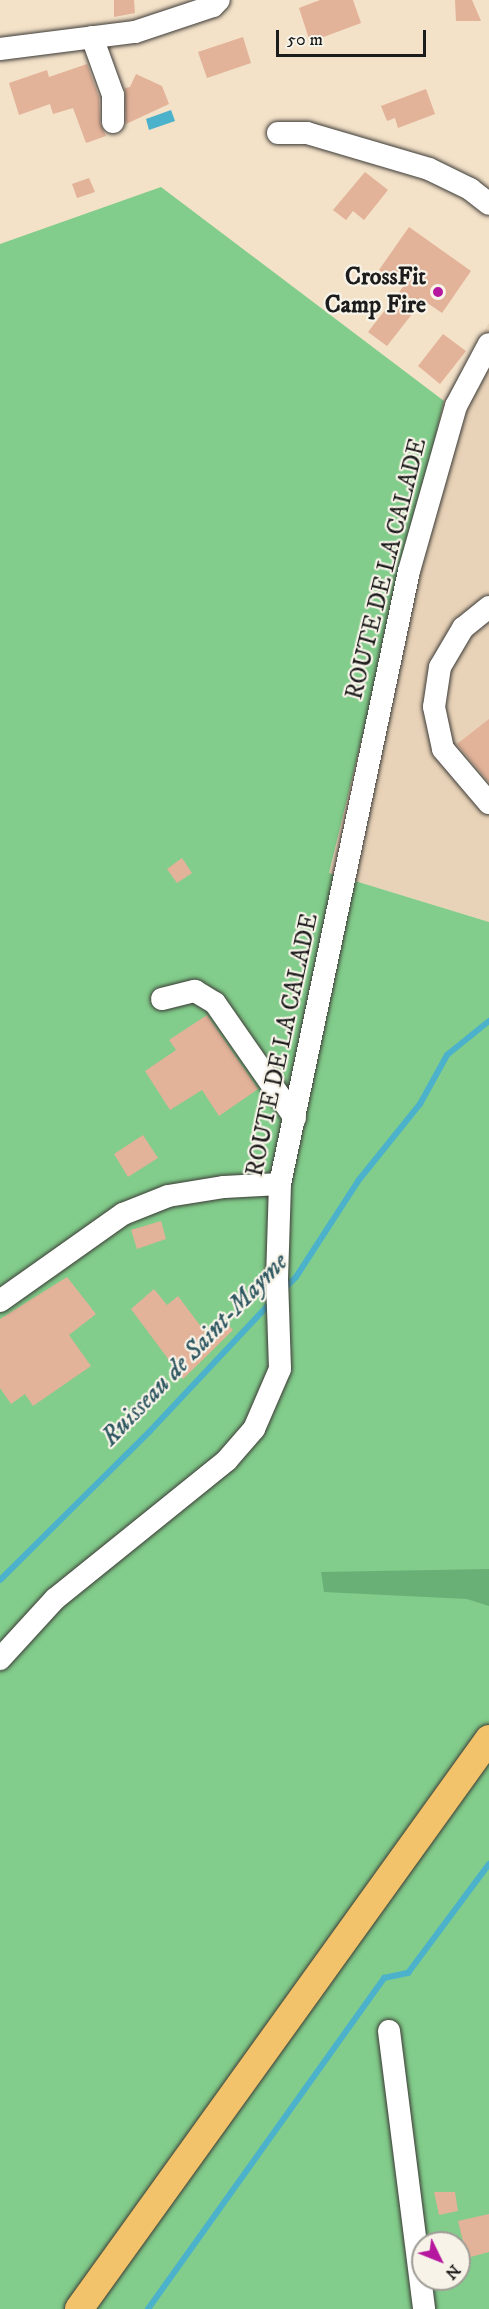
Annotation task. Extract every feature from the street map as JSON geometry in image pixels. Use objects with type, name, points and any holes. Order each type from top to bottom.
[{"type":"main road","points":[[79,2309],[489,1739]]},
{"type":"street","points":[[0,49],[135,32],[213,6],[219,0]]},
{"type":"street","points":[[92,37],[113,95],[113,122]]},
{"type":"street","points":[[278,133],[307,133],[429,169],[470,189],[489,204]]},
{"type":"street","name":"ROUTE DE LA CALADE","points":[[0,1659],[56,1599],[227,1460],[254,1428],[280,1369],[281,1314],[277,1279],[280,1184],[410,571],[456,406],[489,344]]},
{"type":"street","points":[[489,607],[463,628],[440,667],[434,707],[444,749],[489,804]]},
{"type":"street","points":[[162,999],[195,991],[215,1003],[295,1118]]},
{"type":"street","points":[[0,1301],[123,1214],[168,1196],[224,1187],[280,1184]]},
{"type":"street","points":[[389,2031],[424,2309]]},
{"type":"shaded area","points":[[489,323],[489,922],[329,873],[444,401]]},
{"type":"green space","points":[[161,187],[444,401],[329,873],[489,922],[489,2309],[0,2309],[0,244]]},
{"type":"green space","points":[[489,1569],[489,1606],[467,1599],[324,1592],[321,1572]]},
{"type":"water","points":[[171,110],[175,121],[149,130],[146,119]]},
{"type":"building","points":[[114,0],[134,0],[135,13],[114,17]]},
{"type":"building","points":[[320,0],[353,0],[361,23],[310,42],[299,8]]},
{"type":"building","points":[[455,0],[472,0],[481,21],[456,21]]},
{"type":"building","points":[[243,37],[251,63],[207,78],[198,52]]},
{"type":"building","points":[[87,64],[99,97],[100,123],[106,136],[86,143],[73,108],[53,114],[50,104],[19,115],[9,83],[47,70],[49,77]]},
{"type":"building","points":[[136,74],[162,86],[169,104],[126,124],[125,88],[130,87]]},
{"type":"building","points":[[426,89],[435,114],[398,128],[395,118],[387,121],[381,106]]},
{"type":"building","points":[[365,172],[388,190],[364,220],[353,211],[346,220],[333,210]]},
{"type":"building","points":[[89,178],[95,192],[77,198],[72,184]]},
{"type":"building","points":[[409,227],[471,271],[442,313],[423,300],[387,346],[368,332],[403,287],[379,270]]},
{"type":"building","points":[[443,334],[466,351],[440,384],[418,366]]},
{"type":"building","points":[[489,719],[489,782],[457,744]]},
{"type":"building","points":[[182,858],[192,873],[177,883],[167,869]]},
{"type":"building","points":[[207,1015],[258,1089],[219,1116],[202,1090],[170,1110],[145,1071],[176,1050],[169,1040]]},
{"type":"building","points":[[143,1135],[158,1158],[128,1177],[114,1154]]},
{"type":"building","points":[[161,1221],[166,1239],[137,1249],[131,1230]]},
{"type":"building","points":[[67,1277],[96,1314],[69,1335],[91,1366],[33,1406],[25,1394],[11,1404],[0,1388],[0,1319]]},
{"type":"building","points":[[154,1289],[167,1305],[178,1296],[205,1332],[222,1318],[233,1330],[183,1379],[131,1309]]},
{"type":"building","points":[[434,2192],[455,2192],[458,2211],[439,2215]]},
{"type":"building","points":[[489,2214],[489,2252],[471,2257],[471,2231],[460,2231],[458,2221]]},
{"type":"waterway","name":"Ruisseau de Saint-Mayme","points":[[283,1290],[296,1277],[358,1181],[420,1104],[447,1055],[489,1021]]},
{"type":"waterway","name":"Ruisseau de Saint-Mayme","points":[[0,1580],[150,1431],[272,1301]]},
{"type":"waterway","points":[[148,2309],[384,1978],[408,1973],[489,1864]]},
{"type":"place","name":"CrossFit Camp Fire","points":[[438,292]]}]
